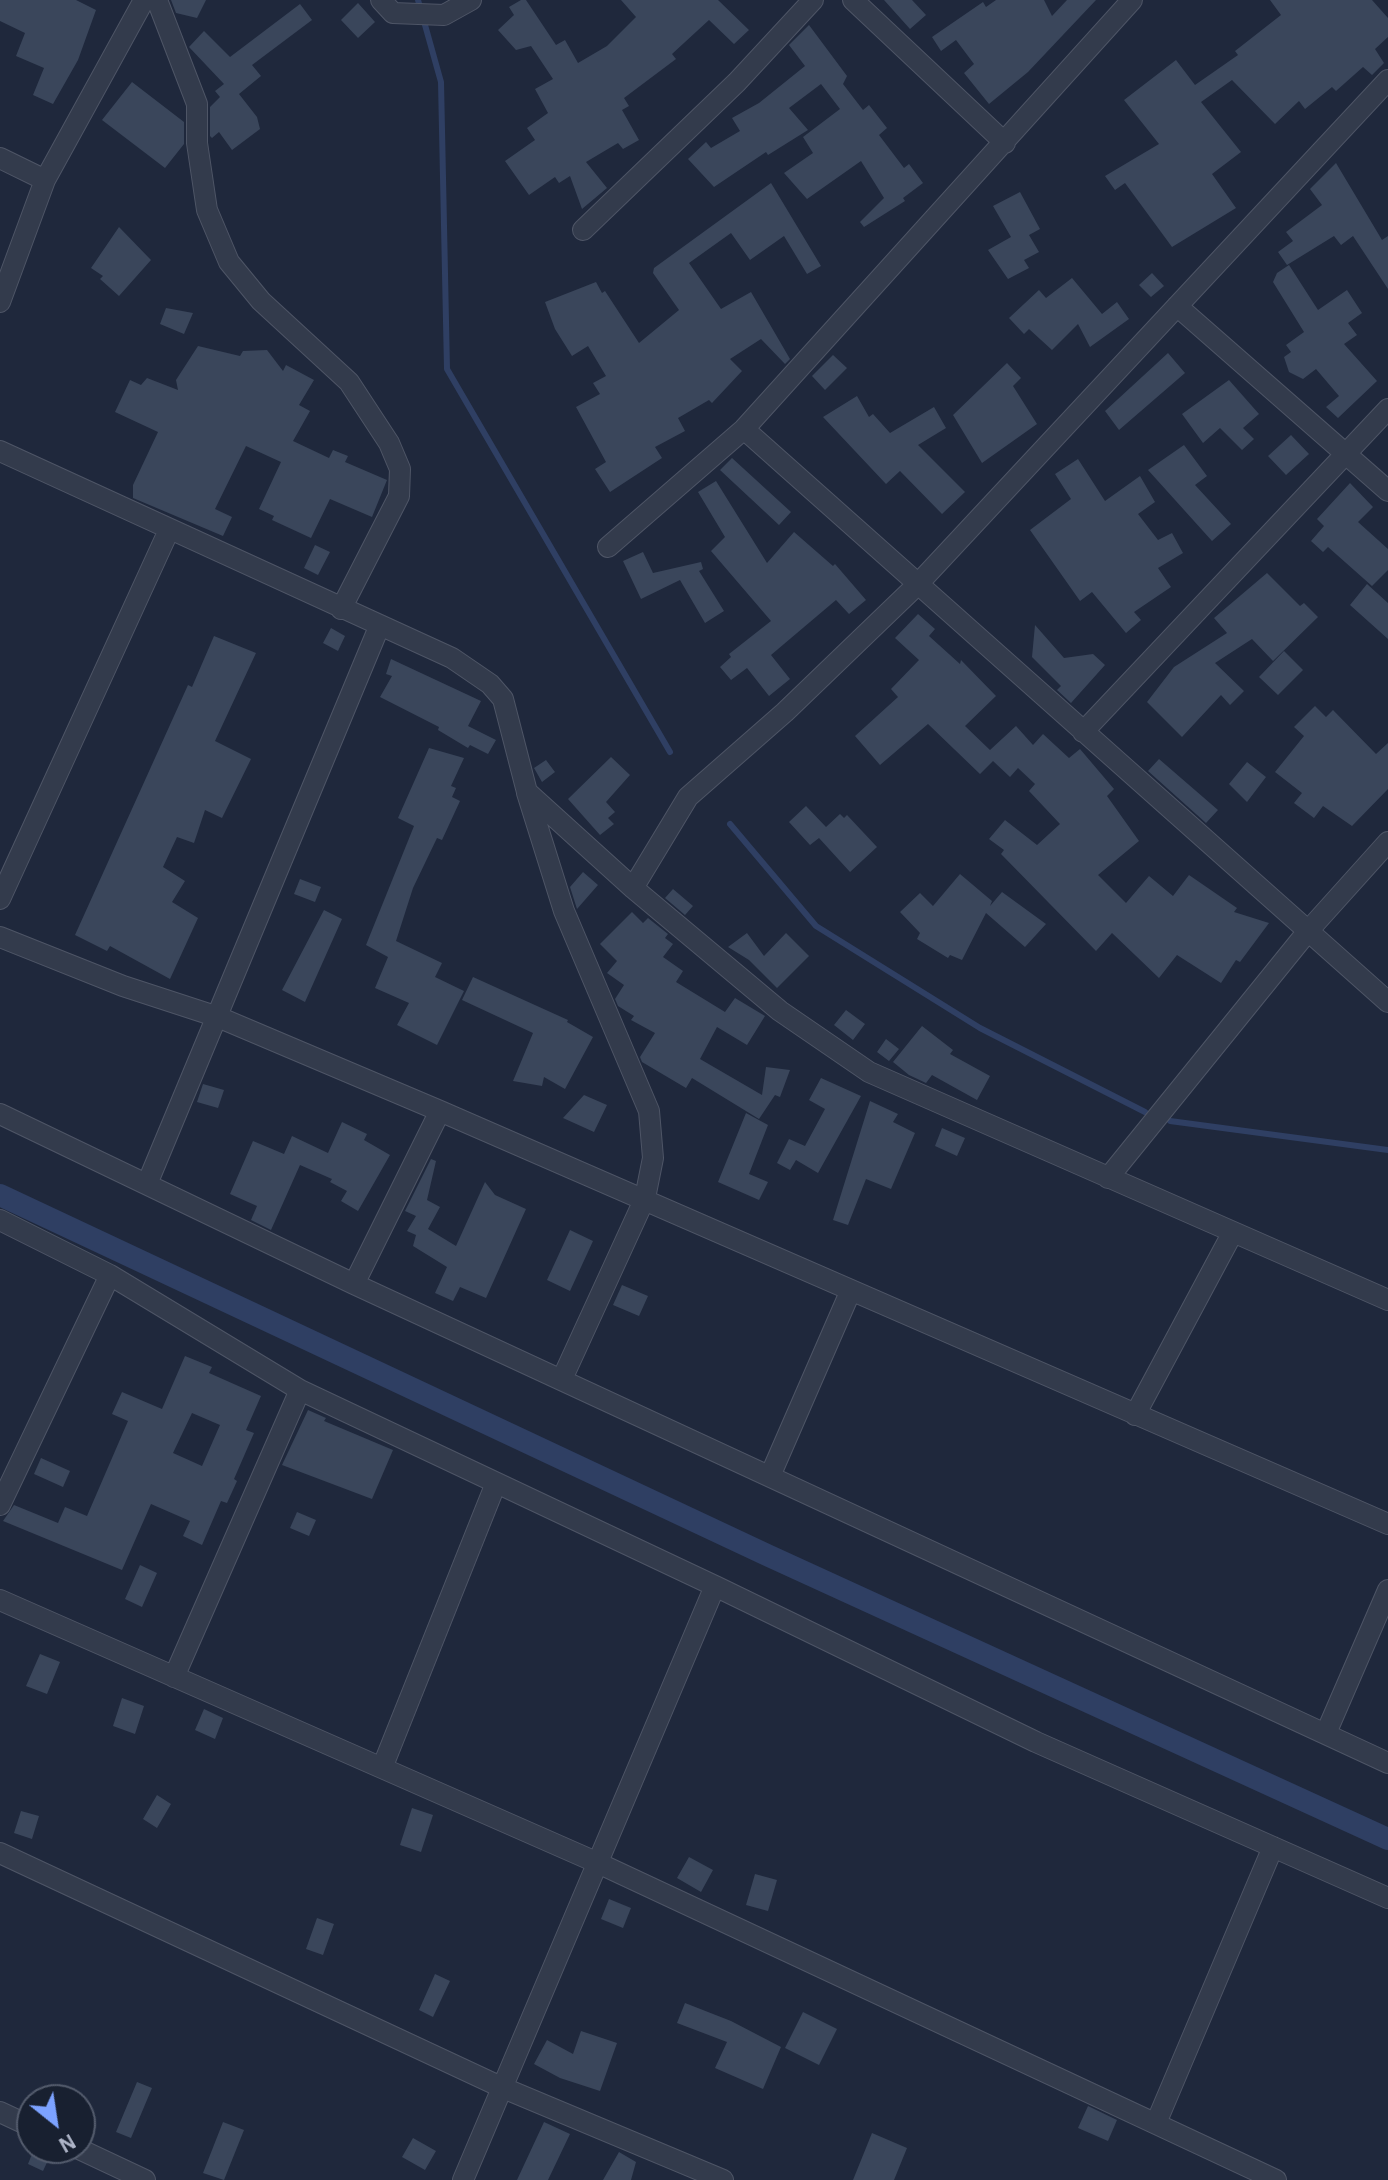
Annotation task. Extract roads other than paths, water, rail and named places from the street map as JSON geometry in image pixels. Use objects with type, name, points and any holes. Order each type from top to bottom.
[{"type":"street","points":[[0,302],[45,180],[144,0]]},
{"type":"street","points":[[157,0],[197,104],[197,143],[207,210],[229,262],[261,301],[349,382],[389,443],[400,469],[399,496],[341,609]]},
{"type":"street","points":[[381,0],[393,13],[444,15],[471,0]]},
{"type":"street","points":[[583,230],[737,82],[813,0]]},
{"type":"street","points":[[853,0],[1005,143]]},
{"type":"street","points":[[608,547],[744,429],[1132,0]]},
{"type":"street","points":[[633,888],[688,797],[785,712],[917,585],[1388,80]]},
{"type":"street","points":[[0,158],[45,180]]},
{"type":"street","points":[[1177,306],[1388,491]]},
{"type":"street","points":[[1083,732],[1388,409]]},
{"type":"street","points":[[744,429],[1388,1002]]},
{"type":"street","points":[[0,451],[452,658],[490,684],[503,699],[527,792],[564,911],[649,1111],[653,1158],[645,1198],[562,1379]]},
{"type":"street","points":[[0,899],[169,530]]},
{"type":"street","points":[[147,1184],[379,627]]},
{"type":"street","points":[[527,792],[633,888],[780,1011],[869,1072],[1388,1300]]},
{"type":"street","points":[[1108,1178],[1308,931],[1388,842]]},
{"type":"street","points":[[0,937],[123,986],[218,1017],[645,1198],[1388,1524]]},
{"type":"street","points":[[354,1284],[440,1111]]},
{"type":"street","points":[[0,1114],[354,1284],[1388,1763]]},
{"type":"street","points":[[0,1220],[110,1275],[300,1390],[1036,1742],[1388,1898]]},
{"type":"street","points":[[1135,1415],[1233,1232]]},
{"type":"street","points":[[0,1505],[110,1275]]},
{"type":"street","points":[[770,1476],[851,1290]]},
{"type":"street","points":[[174,1677],[300,1390]]},
{"type":"street","points":[[382,1768],[496,1483]]},
{"type":"street","points":[[463,2180],[715,1586]]},
{"type":"street","points":[[1326,1733],[1388,1590]]},
{"type":"street","points":[[0,1600],[598,1863],[1276,2180]]},
{"type":"street","points":[[1156,2123],[1273,1847]]},
{"type":"street","points":[[0,1853],[501,2087],[723,2180]]},
{"type":"street","points":[[96,2157],[145,2180]]},
{"type":"waterway","points":[[418,0],[441,82],[447,369],[670,752]]},
{"type":"waterway","points":[[730,824],[816,926],[980,1028],[1145,1112]]},
{"type":"waterway","points":[[1170,1121],[1388,1150]]},
{"type":"waterway","points":[[0,1195],[767,1555],[1388,1839]]}]
